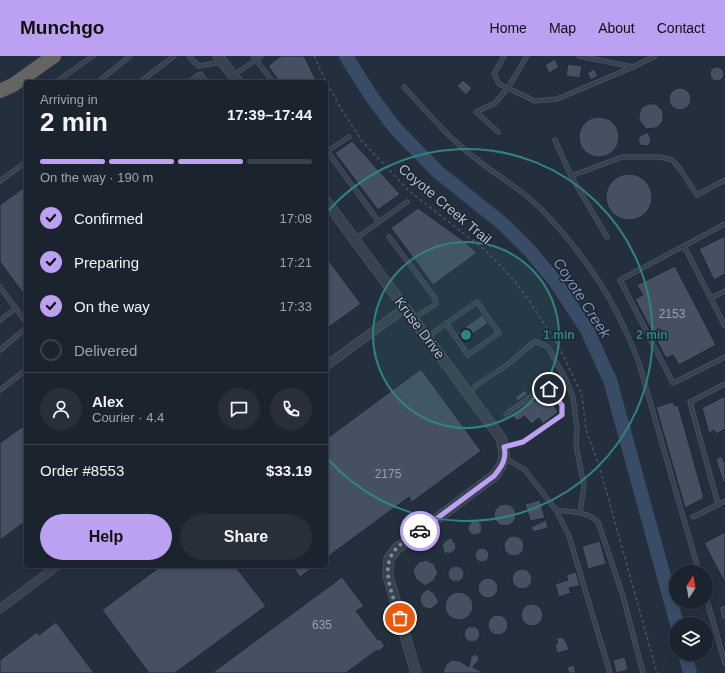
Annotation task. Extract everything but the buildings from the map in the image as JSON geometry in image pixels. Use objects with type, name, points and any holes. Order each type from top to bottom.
[{"type":"highway","points":[[1,92],[54,56]]},
{"type":"street","points":[[220,59],[236,79]]},
{"type":"street","name":"Kruse Drive","points":[[328,204],[501,438],[505,458]]},
{"type":"street","points":[[328,365],[405,308]]},
{"type":"street","points":[[416,673],[388,576],[389,559],[396,549],[494,476],[502,466],[505,458]]},
{"type":"street","points":[[0,609],[54,568]]},
{"type":"lane","points":[[59,80],[92,56]]},
{"type":"lane","points":[[100,80],[130,56]]},
{"type":"lane","points":[[143,80],[174,56]]},
{"type":"lane","points":[[189,56],[199,66],[220,59]]},
{"type":"lane","points":[[236,79],[255,58],[261,56]]},
{"type":"lane","points":[[504,56],[494,74],[499,84],[536,101],[557,99],[633,67],[655,56]]},
{"type":"lane","points":[[498,132],[476,112],[495,103],[508,88],[526,56]]},
{"type":"lane","points":[[579,56],[633,67]]},
{"type":"lane","points":[[255,58],[272,80]]},
{"type":"lane","points":[[192,80],[200,74],[205,80]]},
{"type":"lane","points":[[404,87],[452,138],[475,158],[509,182],[539,207],[568,238],[602,287],[626,331],[638,363],[697,565]]},
{"type":"lane","points":[[328,151],[349,137]]},
{"type":"lane","points":[[554,140],[571,176],[607,237]]},
{"type":"lane","points":[[328,155],[379,222]]},
{"type":"lane","points":[[571,176],[622,157],[661,157],[672,160],[680,169],[697,195],[725,180]]},
{"type":"lane","points":[[0,181],[24,163]]},
{"type":"lane","points":[[355,240],[407,202]]},
{"type":"lane","points":[[725,224],[620,280],[673,383],[725,357]]},
{"type":"lane","points":[[389,237],[435,298],[436,304],[414,319]]},
{"type":"lane","points":[[684,246],[725,326]]},
{"type":"lane","points":[[1,289],[24,319]]},
{"type":"lane","points":[[711,298],[725,291]]},
{"type":"lane","points":[[427,337],[446,323],[477,302],[499,333],[468,355],[446,323]]},
{"type":"lane","points":[[0,320],[16,308]]},
{"type":"lane","points":[[0,350],[24,330]]},
{"type":"lane","points":[[468,393],[477,385],[507,365],[535,341],[548,347],[566,380],[573,397],[577,429],[576,445],[584,486],[580,513]]},
{"type":"lane","points":[[0,390],[24,372]]},
{"type":"lane","points":[[718,504],[690,402],[725,384]]},
{"type":"lane","points":[[504,447],[523,442],[562,415],[562,405],[549,389],[542,389],[506,414]]},
{"type":"lane","points":[[505,458],[525,470],[556,510],[569,536],[610,673]]},
{"type":"lane","points":[[693,517],[725,501]]},
{"type":"lane","points":[[556,510],[580,513],[594,518],[598,522],[623,596],[643,673]]},
{"type":"lane","points":[[725,608],[723,609],[725,617]]},
{"type":"lane","points":[[709,609],[725,663]]},
{"type":"path","name":"Coyote Creek Trail","points":[[314,56],[326,80]]},
{"type":"path","name":"Coyote Creek Trail","points":[[328,85],[334,97],[362,141],[409,191],[485,250],[514,280],[530,302]]},
{"type":"path","points":[[586,430],[599,465],[658,673]]},
{"type":"waterway","name":"Coyote Creek","points":[[346,56],[371,96],[395,128],[438,172],[503,224],[530,251],[555,281],[587,330],[610,380],[675,617]]},
{"type":"waterway","name":"Coyote Creek","points":[[687,661],[690,673]]},
{"type":"way so far","points":[[400,618],[388,576],[389,559],[396,549],[420,531]]},
{"type":"route","points":[[420,531],[494,476],[502,466],[505,458],[504,447],[523,442],[562,415],[562,405],[549,389]]}]
